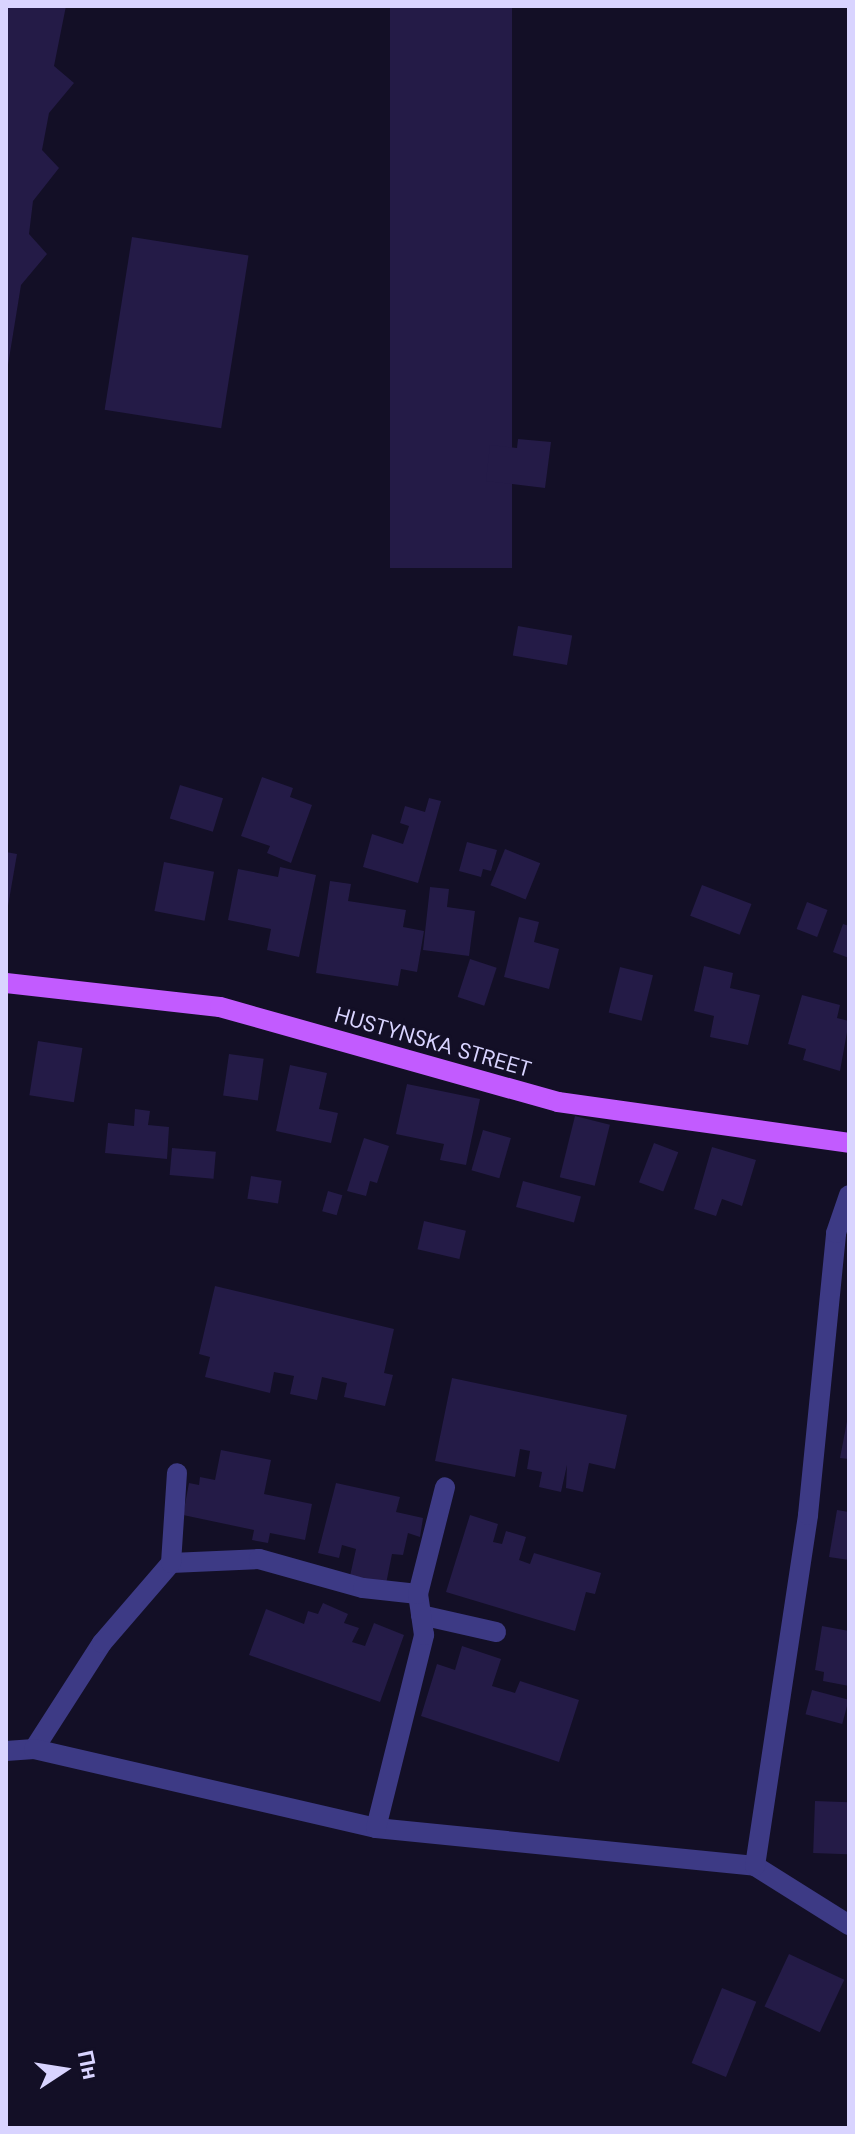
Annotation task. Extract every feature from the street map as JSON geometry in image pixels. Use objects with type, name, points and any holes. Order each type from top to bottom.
[{"type":"main road","name":"HUSTYNSKA STREET","points":[[6,983],[220,1007],[558,1102],[849,1143]]},
{"type":"street","points":[[755,1866],[808,1515],[836,1233],[849,1195]]},
{"type":"street","points":[[34,1749],[102,1643],[171,1563],[177,1473]]},
{"type":"street","points":[[376,1828],[424,1635],[420,1604],[445,1487]]},
{"type":"street","points":[[171,1563],[259,1559],[420,1604],[496,1632]]},
{"type":"street","points":[[6,1751],[34,1749],[376,1828],[755,1866],[849,1925]]},
{"type":"building","points":[[6,6],[66,6],[54,66],[74,83],[49,113],[42,150],[59,168],[33,201],[29,234],[47,254],[21,285],[8,365]]},
{"type":"building","points":[[390,6],[512,6],[512,568],[390,568]]},
{"type":"building","points":[[132,237],[249,255],[221,428],[105,410]]},
{"type":"building","points":[[518,439],[551,442],[545,488],[486,481],[490,445],[517,448]]},
{"type":"building","points":[[518,626],[572,636],[567,665],[513,656]]},
{"type":"building","points":[[262,777],[293,788],[290,797],[312,805],[291,863],[267,853],[270,846],[241,836]]},
{"type":"building","points":[[180,785],[223,798],[213,832],[170,818]]},
{"type":"building","points":[[429,798],[441,801],[418,883],[363,867],[372,834],[403,844],[409,826],[400,823],[405,806],[425,812]]},
{"type":"building","points":[[467,842],[497,850],[491,871],[483,869],[481,877],[459,871]]},
{"type":"building","points":[[505,849],[540,863],[526,899],[490,885]]},
{"type":"building","points":[[6,852],[17,854],[8,906],[6,906]]},
{"type":"building","points":[[164,862],[214,872],[205,921],[154,911]]},
{"type":"building","points":[[280,867],[316,875],[299,957],[267,950],[271,929],[228,920],[238,869],[278,877]]},
{"type":"building","points":[[330,881],[351,884],[348,901],[406,910],[403,927],[424,931],[417,972],[401,969],[398,986],[316,973]]},
{"type":"building","points":[[702,885],[751,904],[740,935],[690,916]]},
{"type":"building","points":[[430,887],[449,889],[447,907],[475,911],[469,956],[423,950]]},
{"type":"building","points":[[807,902],[828,910],[817,937],[797,929]]},
{"type":"building","points":[[519,917],[539,922],[534,942],[559,949],[549,989],[504,977]]},
{"type":"building","points":[[843,924],[849,926],[849,958],[833,952]]},
{"type":"building","points":[[470,959],[497,968],[484,1006],[458,997]]},
{"type":"building","points":[[704,966],[733,973],[730,988],[760,995],[748,1045],[710,1037],[714,1016],[694,1011]]},
{"type":"building","points":[[620,967],[653,975],[642,1021],[609,1013]]},
{"type":"building","points":[[802,995],[840,1005],[837,1018],[849,1021],[840,1071],[803,1060],[806,1049],[788,1044]]},
{"type":"building","points":[[38,1041],[82,1048],[74,1102],[29,1095]]},
{"type":"building","points":[[229,1054],[264,1059],[258,1100],[223,1096]]},
{"type":"building","points":[[290,1065],[327,1073],[319,1109],[338,1113],[331,1143],[276,1131]]},
{"type":"building","points":[[407,1084],[480,1099],[466,1165],[440,1160],[444,1144],[396,1134]]},
{"type":"building","points":[[135,1109],[150,1111],[148,1125],[169,1127],[167,1159],[105,1153],[108,1123],[134,1126]]},
{"type":"building","points":[[575,1116],[610,1125],[595,1186],[560,1177]]},
{"type":"building","points":[[483,1130],[511,1138],[499,1178],[471,1170]]},
{"type":"building","points":[[364,1138],[389,1146],[377,1183],[370,1181],[366,1196],[347,1191]]},
{"type":"building","points":[[654,1143],[678,1152],[663,1192],[639,1182]]},
{"type":"building","points":[[712,1147],[756,1160],[742,1206],[722,1199],[716,1216],[694,1209]]},
{"type":"building","points":[[172,1148],[216,1152],[213,1179],[170,1175]]},
{"type":"building","points":[[251,1176],[282,1181],[278,1204],[247,1199]]},
{"type":"building","points":[[523,1181],[581,1197],[574,1223],[516,1207]]},
{"type":"building","points":[[328,1191],[342,1195],[337,1215],[322,1211]]},
{"type":"building","points":[[424,1221],[466,1231],[459,1259],[417,1249]]},
{"type":"building","points":[[215,1286],[394,1329],[384,1373],[393,1375],[385,1406],[344,1397],[347,1383],[322,1377],[317,1400],[290,1394],[294,1376],[274,1372],[270,1393],[205,1377],[210,1357],[199,1354]]},
{"type":"building","points":[[452,1378],[627,1415],[615,1469],[589,1463],[583,1492],[566,1488],[567,1465],[561,1492],[539,1487],[542,1472],[527,1469],[530,1451],[520,1449],[515,1477],[435,1461]]},
{"type":"building","points":[[849,1411],[849,1459],[840,1458]]},
{"type":"building","points":[[221,1450],[271,1460],[264,1494],[312,1504],[305,1540],[270,1533],[268,1543],[252,1540],[254,1530],[183,1515],[189,1483],[199,1485],[200,1477],[215,1480]]},
{"type":"building","points":[[336,1483],[400,1497],[396,1512],[423,1518],[420,1537],[408,1533],[403,1555],[392,1554],[386,1584],[350,1576],[356,1549],[342,1545],[339,1558],[318,1553]]},
{"type":"building","points":[[837,1510],[849,1512],[849,1560],[829,1557]]},
{"type":"building","points":[[470,1515],[498,1524],[493,1542],[502,1544],[506,1531],[526,1537],[519,1560],[530,1564],[534,1553],[601,1573],[595,1594],[586,1592],[575,1631],[446,1592]]},
{"type":"building","points":[[323,1603],[348,1614],[344,1623],[359,1628],[352,1642],[365,1646],[374,1623],[404,1635],[380,1702],[249,1655],[266,1609],[304,1624],[308,1611],[318,1614]]},
{"type":"building","points":[[822,1626],[849,1631],[849,1686],[823,1681],[824,1672],[815,1670]]},
{"type":"building","points":[[462,1646],[501,1659],[492,1686],[515,1693],[520,1681],[579,1700],[559,1762],[421,1716],[437,1664],[455,1670]]},
{"type":"building","points":[[812,1690],[849,1700],[842,1724],[806,1714]]},
{"type":"building","points":[[815,1801],[849,1802],[847,1854],[813,1853]]},
{"type":"building","points":[[789,1954],[844,1980],[820,2032],[764,2007]]},
{"type":"building","points":[[722,1988],[756,2002],[726,2077],[692,2063]]}]
